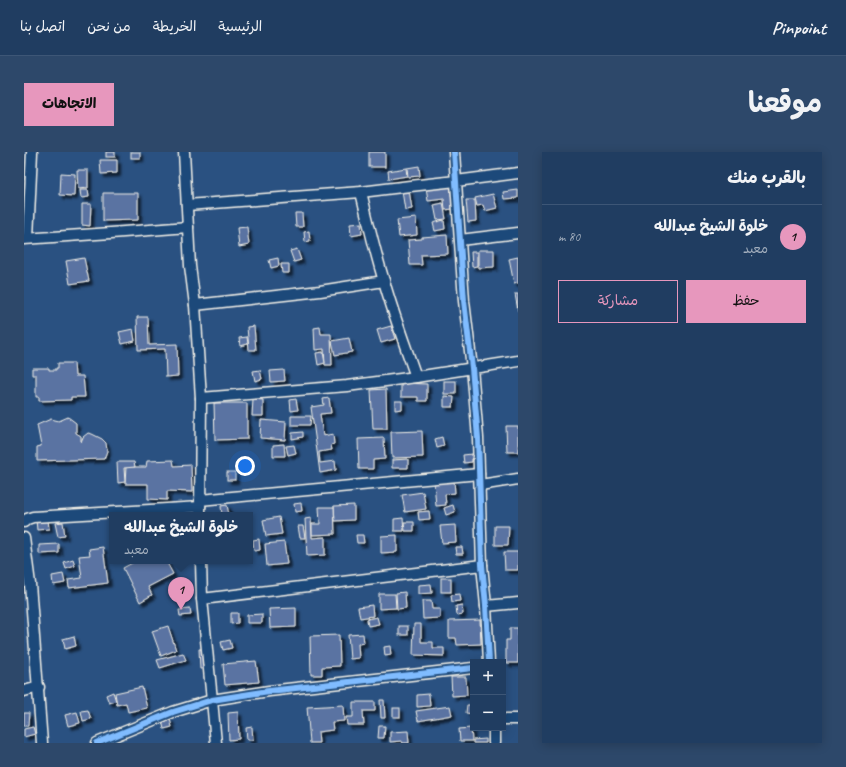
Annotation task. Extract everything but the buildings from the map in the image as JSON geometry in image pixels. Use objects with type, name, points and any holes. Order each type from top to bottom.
[{"type":"street","points":[[32,152],[27,174],[26,239],[188,226]]},
{"type":"street","points":[[184,152],[190,266],[195,305],[201,398],[200,508]]},
{"type":"street","points":[[454,152],[464,301],[478,438],[482,565],[489,659]]},
{"type":"street","points":[[187,205],[361,192],[518,173]]},
{"type":"street","points":[[361,192],[371,234],[397,325],[416,377]]},
{"type":"street","points":[[460,240],[518,233]]},
{"type":"street","points":[[195,305],[320,291],[384,281]]},
{"type":"street","points":[[201,398],[347,386],[518,361]]},
{"type":"street","points":[[126,512],[200,508],[479,474]]},
{"type":"street","points":[[480,486],[518,479]]},
{"type":"street","points":[[24,522],[33,517],[109,513]]},
{"type":"street","points":[[24,538],[27,585],[39,687],[42,743]]},
{"type":"street","points":[[201,564],[202,599],[216,743]]},
{"type":"street","points":[[202,599],[482,565]]},
{"type":"street","points":[[486,606],[518,603]]},
{"type":"street","points":[[97,743],[173,712],[212,700],[269,691],[470,668]]},
{"type":"street","points":[[24,690],[39,687]]},
{"type":"street","points":[[506,719],[518,718]]},
{"type":"street","points":[[494,731],[494,743]]},
{"type":"cycle path","points":[[454,152],[464,301],[478,438],[482,565],[489,659]]},
{"type":"cycle path","points":[[97,743],[173,712],[212,700],[269,691],[470,668]]},
{"type":"place","name":"خلوة الشيخ عبدالله","points":[[181,610]]}]
